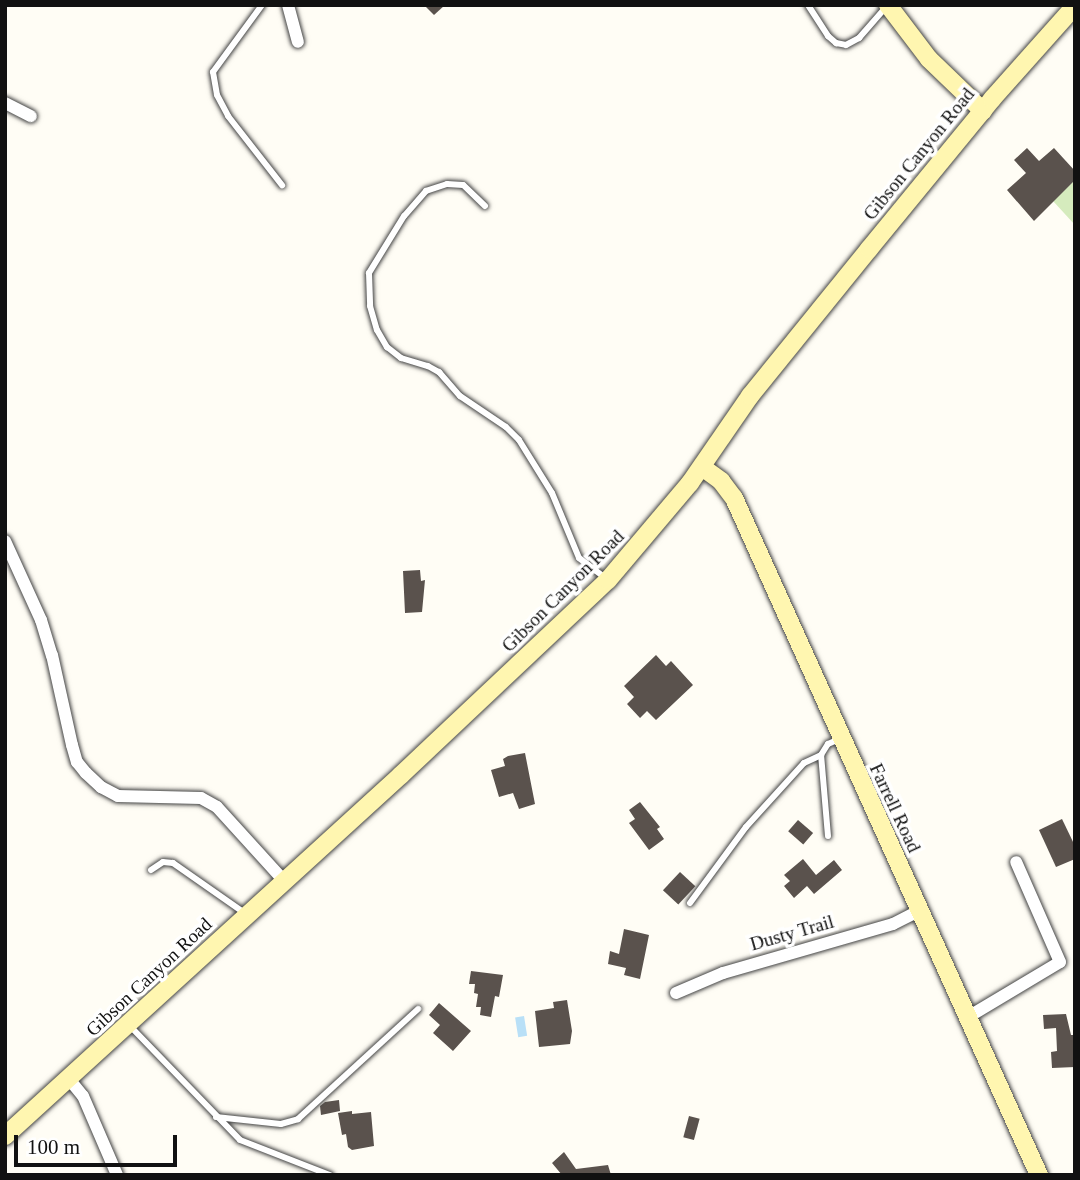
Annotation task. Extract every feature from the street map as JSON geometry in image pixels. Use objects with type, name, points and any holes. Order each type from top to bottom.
[{"type":"main road","points":[[888,5],[929,59],[983,111]]},
{"type":"main road","name":"Gibson Canyon Road","points":[[5,1136],[248,915],[608,580],[702,467],[750,396],[983,111],[1075,6]]},
{"type":"main road","name":"Farrell Road","points":[[702,467],[721,481],[734,498],[1039,1175]]},
{"type":"street","points":[[288,5],[298,42]]},
{"type":"street","points":[[5,103],[31,116]]},
{"type":"street","points":[[5,541],[41,620],[52,655],[72,745],[77,762],[86,774],[100,787],[118,796],[201,798],[216,807],[284,881]]},
{"type":"street","points":[[968,1017],[1060,962],[1016,862]]},
{"type":"street","name":"Dusty Trail","points":[[676,993],[723,972],[893,924],[919,912]]},
{"type":"street","points":[[69,1079],[83,1096],[117,1175]]},
{"type":"lane","points":[[262,5],[213,72],[217,95],[228,117],[282,184]]},
{"type":"lane","points":[[808,5],[828,36],[836,43],[846,46],[859,38],[888,5]]},
{"type":"lane","points":[[485,206],[463,185],[447,184],[426,191],[404,216],[369,272],[370,306],[377,330],[387,347],[401,358],[439,372],[460,396],[506,427],[519,440],[552,493],[579,558],[608,580]]},
{"type":"lane","points":[[690,903],[746,827],[804,763],[821,755],[828,744],[840,738]]},
{"type":"lane","points":[[821,755],[828,836]]},
{"type":"lane","points":[[151,870],[163,862],[173,863],[248,915]]},
{"type":"lane","points":[[215,1117],[247,1118],[281,1124],[298,1119],[418,1009]]},
{"type":"lane","points":[[128,1024],[240,1140],[330,1175]]},
{"type":"green space","points":[[1075,180],[1075,225],[1053,201]]},
{"type":"water","points":[[524,1016],[527,1036],[518,1037],[515,1017]]},
{"type":"building","points":[[424,5],[445,5],[434,15]]},
{"type":"building","points":[[1027,148],[1039,161],[1054,148],[1075,171],[1075,180],[1034,221],[1007,190],[1026,173],[1014,160]]},
{"type":"building","points":[[420,570],[421,581],[425,580],[422,612],[405,613],[403,571]]},
{"type":"building","points":[[656,655],[666,666],[671,661],[693,685],[656,720],[647,711],[640,718],[627,704],[634,697],[624,686]]},
{"type":"building","points":[[525,753],[535,804],[519,809],[513,793],[499,797],[491,770],[505,766],[503,759],[508,756]]},
{"type":"building","points":[[640,802],[660,827],[657,829],[664,839],[649,850],[629,823],[635,819],[629,810]]},
{"type":"building","points":[[1062,819],[1075,846],[1075,859],[1056,867],[1039,830]]},
{"type":"building","points":[[798,820],[813,833],[803,844],[788,831]]},
{"type":"building","points":[[803,859],[816,875],[834,860],[842,870],[814,894],[807,886],[794,898],[784,886],[790,881],[784,875]]},
{"type":"building","points":[[680,872],[695,886],[678,905],[663,890]]},
{"type":"building","points":[[624,929],[649,935],[640,979],[624,975],[626,968],[608,964],[610,951],[619,954]]},
{"type":"building","points":[[471,971],[503,975],[499,997],[495,996],[491,1017],[480,1015],[481,1007],[476,1007],[478,994],[474,993],[475,984],[469,984]]},
{"type":"building","points":[[567,1000],[572,1031],[570,1044],[539,1047],[535,1011],[554,1008],[553,1002]]},
{"type":"building","points":[[439,1003],[471,1031],[453,1051],[433,1033],[440,1025],[429,1015]]},
{"type":"building","points":[[1066,1014],[1071,1035],[1075,1035],[1075,1067],[1052,1068],[1051,1052],[1057,1051],[1056,1028],[1044,1029],[1043,1015]]},
{"type":"building","points":[[339,1100],[340,1111],[321,1115],[320,1106],[325,1102]]},
{"type":"building","points":[[352,1111],[352,1114],[371,1112],[374,1146],[352,1150],[348,1147],[346,1134],[342,1135],[338,1113]]},
{"type":"building","points":[[689,1116],[700,1119],[694,1140],[683,1137]]},
{"type":"building","points":[[564,1152],[576,1169],[608,1165],[611,1175],[562,1175],[552,1163]]}]
